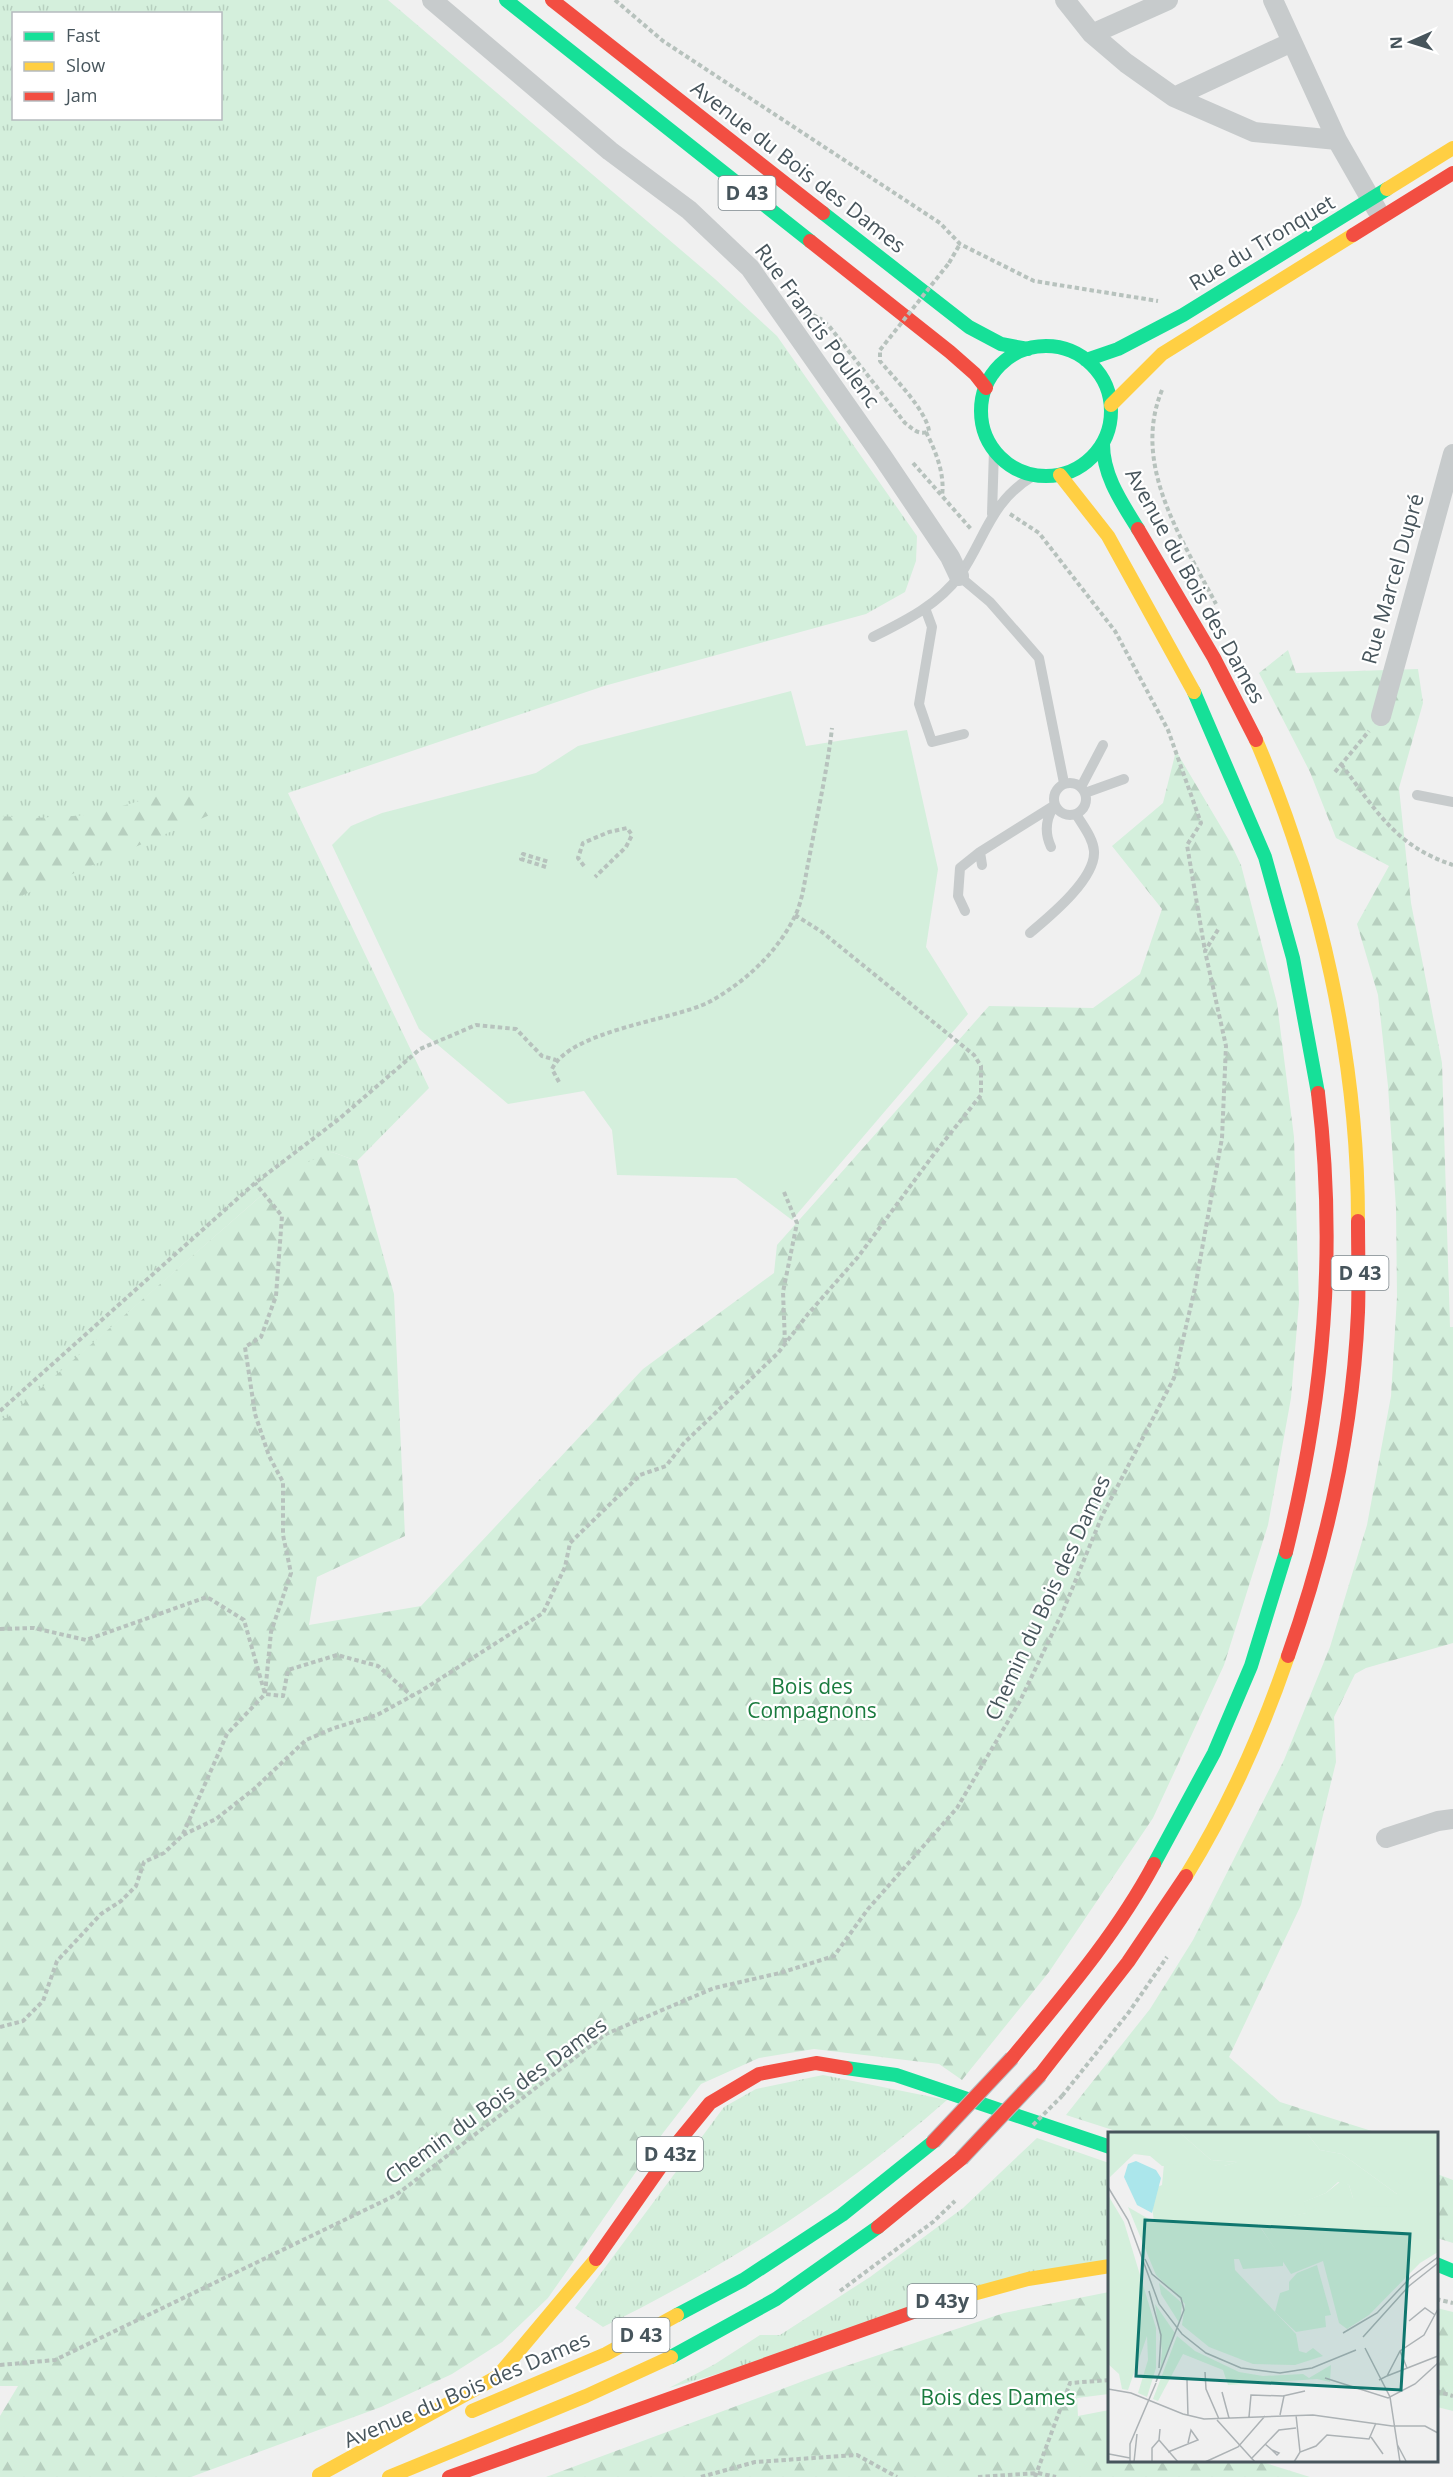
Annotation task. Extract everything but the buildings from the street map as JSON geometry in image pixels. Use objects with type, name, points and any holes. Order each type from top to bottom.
[{"type":"main road","name":"D 43","points":[[506,0],[653,119],[950,352],[975,374],[986,388]]},
{"type":"main road","name":"Avenue du Bois des Dames","points":[[552,0],[969,327],[1001,344],[1028,349]]},
{"type":"main road","name":"Rue du Tronquet","points":[[1086,360],[1118,349],[1183,315],[1453,148]]},
{"type":"main road","name":"Rue du Tronquet","points":[[1111,405],[1162,354],[1453,173]]},
{"type":"main road","points":[[1060,348],[1086,360],[1103,380],[1111,405],[1108,431],[1103,444],[1092,458],[1077,469],[1060,475],[1033,476],[1018,471],[994,450],[984,431],[981,409],[986,388],[996,370],[1010,357],[1028,349],[1060,348]]},
{"type":"main road","name":"Avenue du Bois des Dames","points":[[389,2477],[567,2405],[674,2357],[777,2299],[872,2232],[961,2159],[1040,2075],[1106,1993],[1167,1907],[1206,1841],[1269,1711],[1307,1603],[1334,1505],[1355,1370],[1360,1207],[1347,1064],[1318,917],[1296,844],[1267,766],[1239,703],[1201,633],[1110,480],[1103,456],[1103,444]]},
{"type":"main road","name":"Avenue du Bois des Dames","points":[[462,2415],[606,2354],[744,2280],[842,2215],[933,2142],[1012,2058],[1073,1984],[1134,1902],[1214,1753],[1251,1666],[1280,1579],[1302,1490],[1318,1394],[1326,1308],[1328,1218],[1323,1134],[1314,1060],[1293,958],[1265,857],[1192,687],[1108,536],[1060,475]]},
{"type":"main road","name":"D 43z","points":[[317,2476],[496,2377],[592,2265],[678,2142],[710,2103],[759,2074],[816,2063],[896,2075],[1108,2146]]},
{"type":"main road","points":[[1438,2264],[1453,2271]]},
{"type":"main road","name":"D 43y","points":[[449,2477],[529,2451],[912,2310],[984,2288],[1059,2270],[1108,2266]]},
{"type":"main road","points":[[1438,2278],[1453,2281]]},
{"type":"main road","name":"Avenue du Bois des Dames","points":[[317,2476],[440,2424]]},
{"type":"street","name":"Rue Francis Poulenc","points":[[432,0],[610,151],[689,210],[750,268],[882,456],[959,576]]},
{"type":"street","points":[[1065,0],[1092,34],[1126,63],[1174,97],[1254,132],[1337,140]]},
{"type":"street","points":[[1092,34],[1168,0]]},
{"type":"street","points":[[1273,0],[1337,140],[1382,218]]},
{"type":"street","points":[[1174,97],[1292,42]]},
{"type":"street","name":"Rue Marcel Dupré","points":[[1381,716],[1453,454]]},
{"type":"street","points":[[1386,1838],[1438,1821],[1453,1819]]},
{"type":"lane","points":[[992,514],[994,450]]},
{"type":"lane","points":[[873,637],[914,617],[959,576],[992,514],[1013,489],[1033,476]]},
{"type":"lane","points":[[959,576],[990,602],[1039,658],[1064,783]]},
{"type":"lane","points":[[925,608],[932,627],[919,704],[928,734],[932,742],[964,734]]},
{"type":"lane","points":[[1076,814],[1086,803],[1083,790],[1103,745]]},
{"type":"lane","points":[[1083,790],[1124,779]]},
{"type":"lane","points":[[1052,847],[1046,830],[1048,816],[1055,805],[1056,790],[1064,783],[1073,782],[1083,790]]},
{"type":"lane","points":[[1417,795],[1453,802]]},
{"type":"lane","points":[[1055,805],[1061,813],[1076,814]]},
{"type":"lane","points":[[965,911],[958,896],[960,868],[980,852],[1055,805]]},
{"type":"lane","points":[[1030,933],[1065,904],[1091,866],[1095,853],[1091,839],[1076,814]]},
{"type":"lane","points":[[980,852],[982,865]]},
{"type":"path","points":[[615,0],[663,41],[940,223],[960,244],[1034,281],[1168,302]]},
{"type":"path","points":[[926,432],[929,431],[928,425],[911,398],[880,361],[880,350],[949,263],[960,244]]},
{"type":"path","points":[[818,337],[815,331],[821,319],[905,423],[915,431],[926,432]]},
{"type":"path","points":[[1168,381],[1155,406],[1151,424],[1152,448],[1159,488],[1183,542],[1219,610]]},
{"type":"path","points":[[926,432],[944,484],[942,496]]},
{"type":"path","points":[[912,462],[979,539]]},
{"type":"path","name":"Chemin du Bois des Dames","points":[[0,2364],[55,2360],[396,2194],[606,2034],[714,1988],[780,1973],[834,1956],[868,1909],[957,1808],[1020,1701],[1063,1611],[1102,1516],[1174,1378],[1195,1288],[1222,1138],[1226,1046],[1205,951],[1187,845],[1201,823],[1168,730],[1115,631],[1039,533],[1010,514],[1006,522]]},
{"type":"path","points":[[1335,772],[1381,716]]},
{"type":"path","points":[[559,1082],[552,1069],[556,1060],[588,1039],[707,1003],[749,977],[779,941],[795,915],[822,793],[832,728]]},
{"type":"path","points":[[1341,764],[1383,819],[1404,841],[1453,865]]},
{"type":"path","points":[[584,866],[578,858],[583,843],[609,832],[627,828],[632,835],[626,847],[595,877]]},
{"type":"path","points":[[546,867],[520,859],[523,854],[549,862]]},
{"type":"path","points":[[0,2027],[23,2021],[43,2001],[57,1961],[100,1914],[122,1901],[136,1886],[144,1862],[164,1852],[183,1834],[225,1812],[306,1740],[334,1728],[377,1715],[412,1696],[543,1613],[565,1566],[570,1543],[640,1474],[666,1466],[684,1443],[785,1344],[858,1257],[981,1095],[981,1066],[974,1055],[822,932],[795,915]]},
{"type":"path","points":[[1205,951],[1219,928]]},
{"type":"path","points":[[0,1411],[255,1182],[339,1119],[420,1049],[476,1025],[516,1029],[542,1056],[556,1060]]},
{"type":"path","points":[[183,1834],[227,1734],[265,1694],[271,1632],[291,1573],[283,1535],[283,1482],[269,1456],[255,1414],[245,1347],[261,1337],[276,1296],[282,1216],[255,1182]]},
{"type":"path","points":[[784,1192],[797,1223],[783,1292],[785,1344]]},
{"type":"path","points":[[0,1629],[34,1628],[86,1640],[207,1597],[244,1620],[265,1694]]},
{"type":"path","points":[[265,1694],[283,1696],[288,1670],[337,1655],[378,1666],[412,1696]]},
{"type":"path","points":[[1062,2096],[1129,2012],[1168,1956]]},
{"type":"path","points":[[1438,2299],[1453,2303]]},
{"type":"path","points":[[1036,2475],[1070,2383],[1108,2380]]},
{"type":"path","points":[[1438,2391],[1453,2396]]},
{"type":"path","points":[[701,2477],[755,2462],[856,2455],[897,2477]]},
{"type":"path","points":[[978,2477],[1036,2475],[1056,2477]]},
{"type":"green space","points":[[0,0],[388,0],[715,279],[777,336],[917,536],[916,561],[905,592],[866,614],[604,686],[288,793],[429,1088],[357,1161],[332,1152],[263,1194],[7,1419],[0,1418]]},
{"type":"green space","points":[[1288,650],[1296,673],[1418,669],[1423,703],[1399,788],[1411,903],[1442,1063],[1450,1327],[1453,1327],[1453,1643],[1366,1668],[1355,1674],[1334,1717],[1336,1762],[1301,1905],[1229,2057],[1280,2102],[1375,2132],[1119,2132],[1066,2115],[1150,2009],[1193,1940],[1284,1760],[1330,1647],[1367,1525],[1391,1396],[1397,1297],[1396,1208],[1388,1086],[1378,995],[1357,924],[1389,866],[1336,838],[1310,772],[1259,673]]},
{"type":"green space","points":[[791,691],[806,746],[907,730],[938,869],[926,947],[968,1014],[792,1220],[736,1178],[617,1175],[612,1130],[584,1091],[508,1104],[419,1029],[332,845],[351,826],[382,813],[536,773],[578,746]]},
{"type":"green space","name":"Bois des Compagnons","points":[[1176,751],[1230,842],[1241,865],[1277,1003],[1294,1137],[1299,1302],[1291,1398],[1268,1525],[1224,1665],[1153,1818],[1049,1972],[962,2080],[939,2064],[814,2049],[759,2058],[701,2084],[663,2133],[548,2298],[502,2342],[452,2374],[381,2407],[191,2477],[0,2477],[0,2416],[18,2386],[0,2386],[0,1418],[7,1418],[263,1194],[303,1164],[332,1152],[357,1161],[394,1294],[405,1536],[317,1577],[309,1625],[421,1606],[643,1369],[774,1273],[777,1245],[989,1006],[1093,1008],[1140,974],[1162,909],[1112,846],[1163,803]]},
{"type":"green space","points":[[174,791],[210,792],[219,811],[0,905],[0,816],[34,818],[91,815]]},
{"type":"green space","points":[[823,2075],[947,2100],[867,2166],[825,2196],[739,2253],[694,2279],[603,2327],[575,2308],[724,2107],[756,2089]]},
{"type":"green space","points":[[1037,2138],[1108,2163],[1108,2259],[669,2388],[715,2364],[760,2335],[780,2335],[870,2277],[963,2208]]},
{"type":"green space","points":[[1438,2174],[1453,2180],[1453,2243],[1438,2238]]},
{"type":"green space","name":"Bois des Dames","points":[[1108,2292],[1108,2394],[1077,2398],[1078,2416],[1108,2410],[1108,2462],[1262,2462],[1310,2477],[546,2477],[822,2374],[1004,2313]]},
{"type":"green space","points":[[1438,2308],[1453,2312],[1453,2411],[1438,2407]]},
{"type":"traffic: fast","points":[[506,0],[810,241]]},
{"type":"traffic: fast","points":[[1086,360],[1118,349],[1183,315],[1387,189]]},
{"type":"traffic: fast","points":[[823,213],[969,327],[1001,344],[1028,349]]},
{"type":"traffic: fast","points":[[1046,346],[1071,351],[1092,365],[1106,386],[1111,411],[1106,436],[1092,457],[1071,471],[1046,476],[1021,471],[1000,457],[986,436],[981,411],[986,386],[1000,365],[1021,351],[1046,346]]},
{"type":"traffic: fast","points":[[1103,444],[1110,478],[1138,529]]},
{"type":"traffic: fast","points":[[1194,692],[1265,857],[1293,958],[1318,1093]]},
{"type":"traffic: fast","points":[[1154,1864],[1214,1753],[1251,1666],[1286,1552]]},
{"type":"traffic: fast","points":[[846,2068],[896,2075],[1108,2146]]},
{"type":"traffic: fast","points":[[677,2315],[743,2280],[842,2215],[933,2142]]},
{"type":"traffic: fast","points":[[671,2357],[776,2299],[878,2227]]},
{"type":"traffic: fast","points":[[1438,2265],[1453,2271]]},
{"type":"traffic: slow","points":[[1387,189],[1453,148]]},
{"type":"traffic: slow","points":[[1111,405],[1162,354],[1353,235]]},
{"type":"traffic: slow","points":[[1060,475],[1108,536],[1194,692]]},
{"type":"traffic: slow","points":[[1256,740],[1299,855],[1331,975],[1343,1036],[1351,1098],[1358,1221]]},
{"type":"traffic: slow","points":[[1186,1876],[1216,1824],[1243,1769],[1288,1656]]},
{"type":"traffic: slow","points":[[319,2475],[497,2377],[596,2259]]},
{"type":"traffic: slow","points":[[933,2305],[1028,2279],[1108,2266]]},
{"type":"traffic: slow","points":[[472,2411],[606,2354],[677,2315]]},
{"type":"traffic: slow","points":[[389,2477],[586,2396],[671,2357]]},
{"type":"traffic: jam","points":[[552,0],[823,213]]},
{"type":"traffic: jam","points":[[1353,235],[1453,173]]},
{"type":"traffic: jam","points":[[810,241],[950,352],[975,374],[986,388]]},
{"type":"traffic: jam","points":[[1138,529],[1214,658],[1256,740]]},
{"type":"traffic: jam","points":[[1286,1552],[1310,1438],[1323,1324],[1326,1209],[1324,1152],[1318,1093]]},
{"type":"traffic: jam","points":[[1288,1656],[1315,1572],[1336,1487],[1344,1443],[1358,1312],[1358,1221]]},
{"type":"traffic: jam","points":[[1012,2058],[1106,1940],[1154,1864]]},
{"type":"traffic: jam","points":[[1040,2075],[1128,1962],[1186,1876]]},
{"type":"traffic: jam","points":[[933,2142],[1012,2058]]},
{"type":"traffic: jam","points":[[596,2259],[678,2142],[710,2103],[759,2074],[816,2063],[846,2068]]},
{"type":"traffic: jam","points":[[961,2159],[1040,2075]]},
{"type":"traffic: jam","points":[[878,2227],[961,2159]]},
{"type":"traffic: jam","points":[[449,2477],[933,2305]]}]
